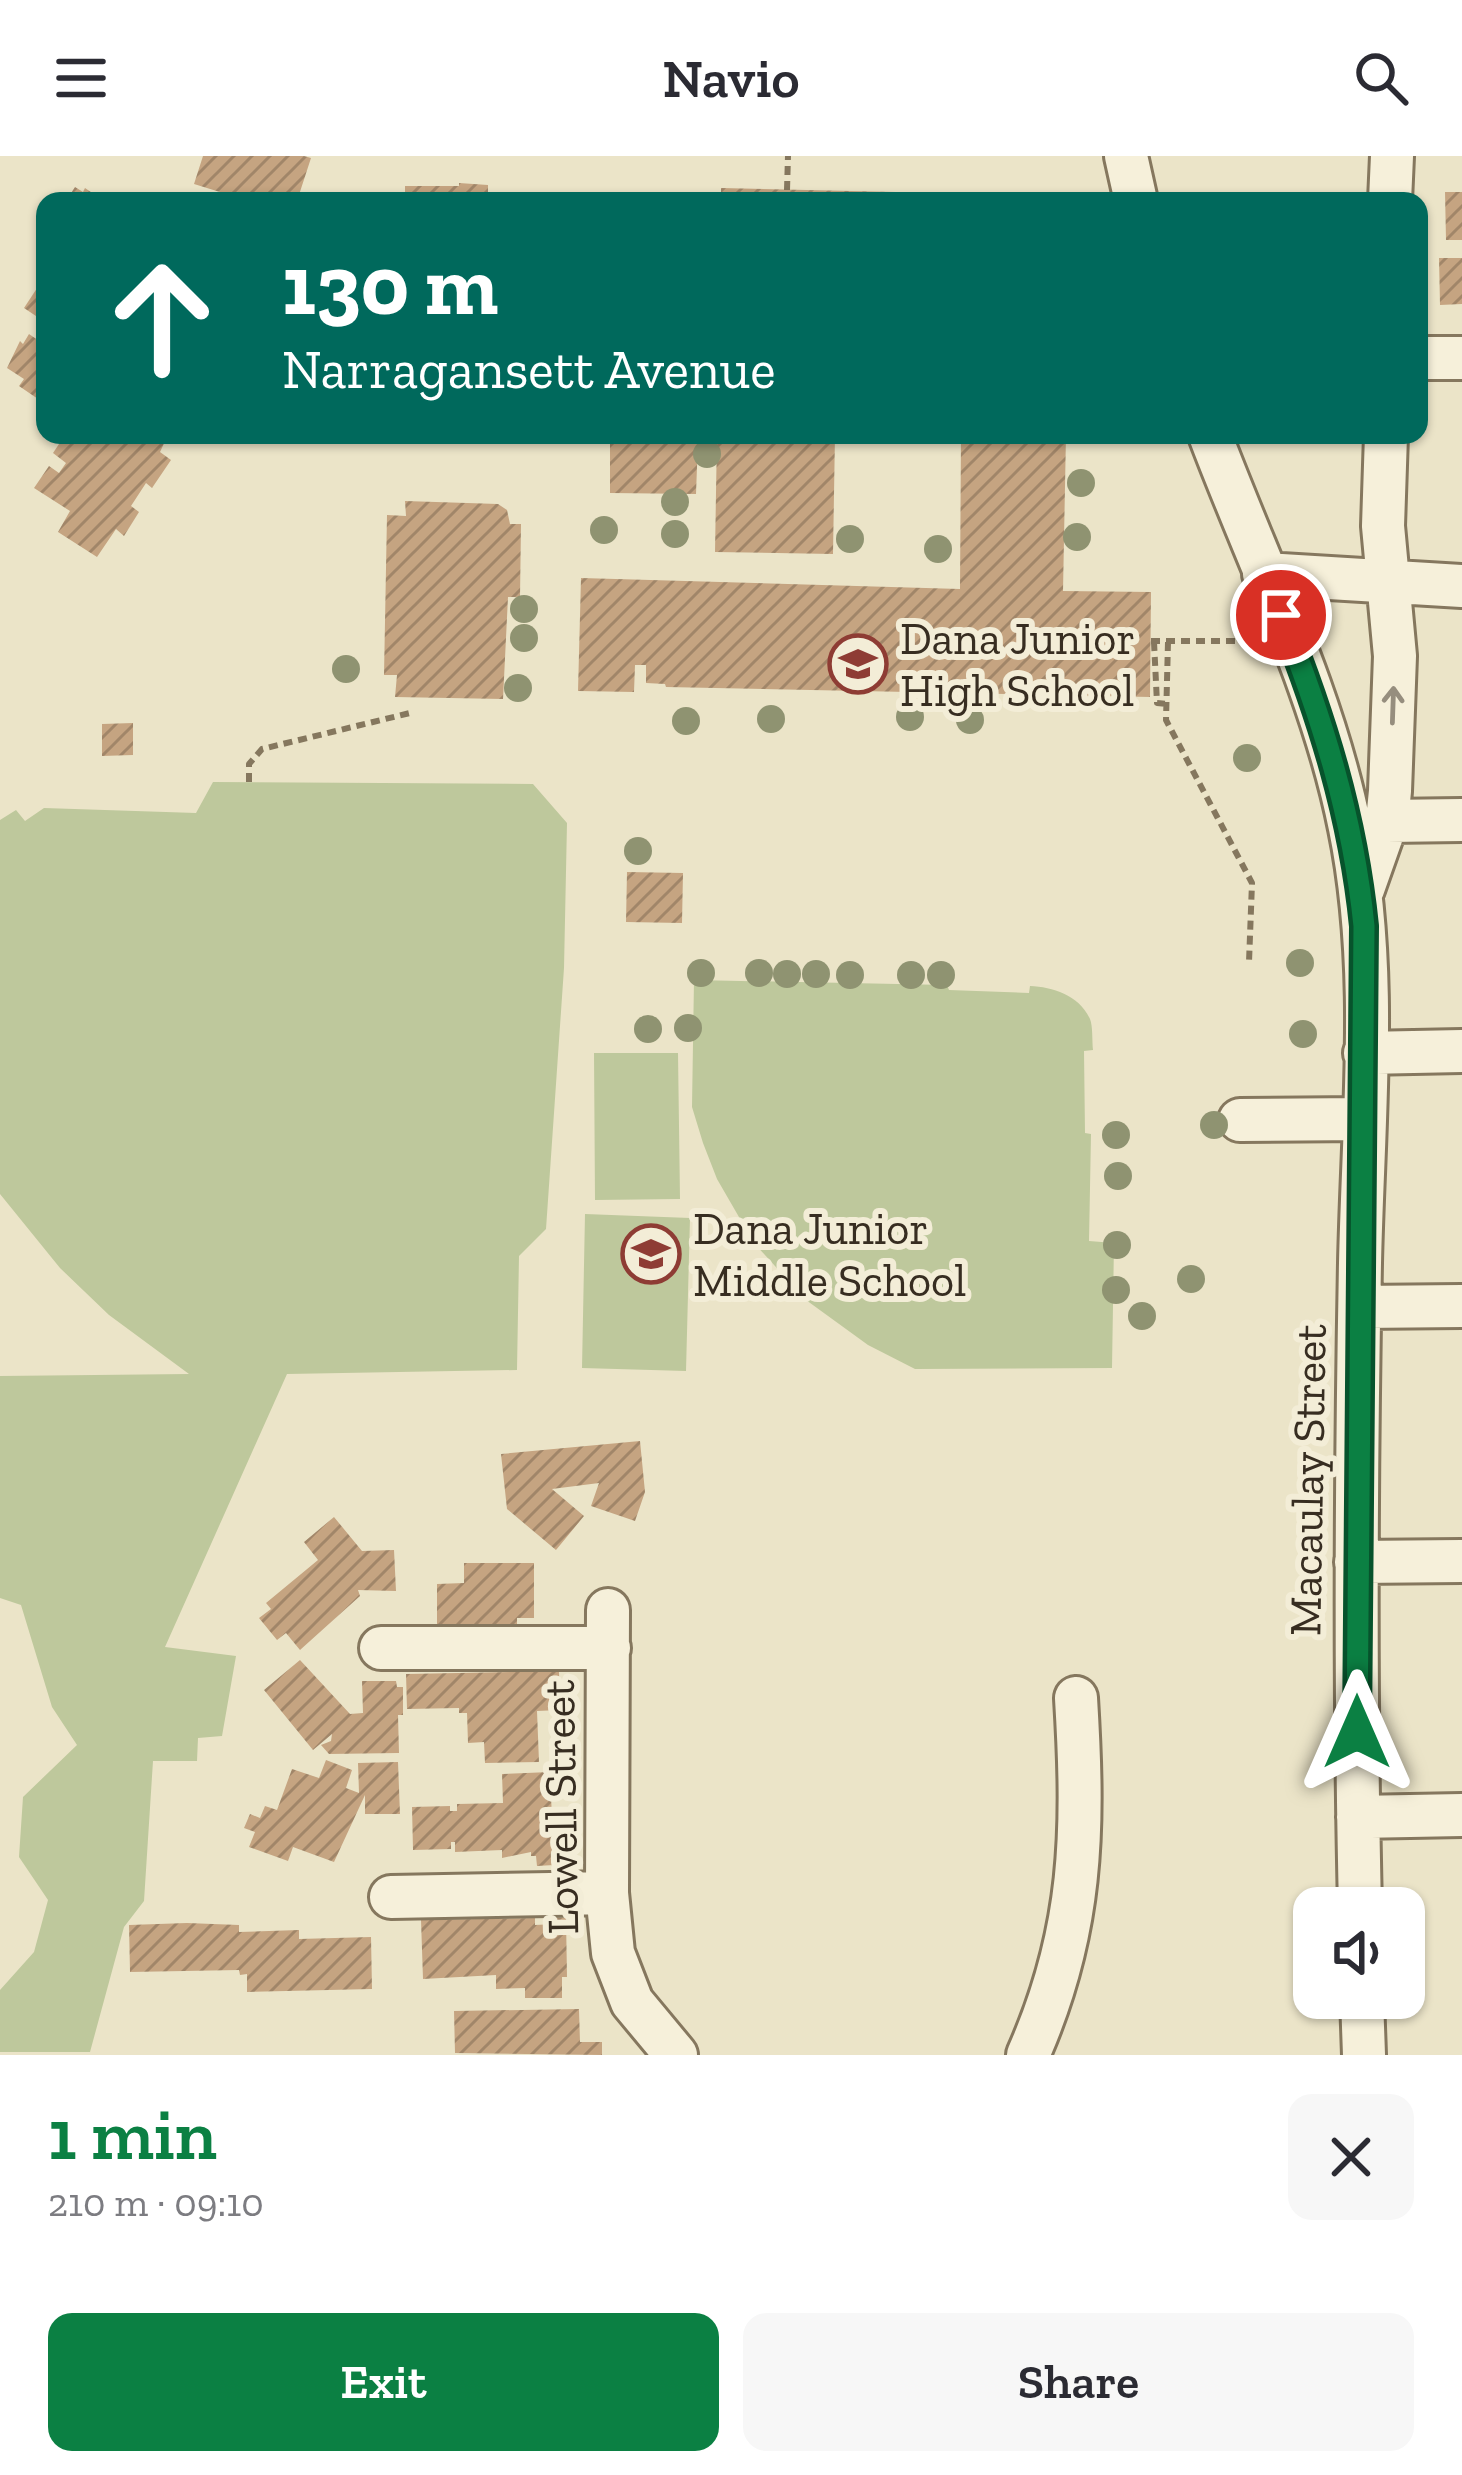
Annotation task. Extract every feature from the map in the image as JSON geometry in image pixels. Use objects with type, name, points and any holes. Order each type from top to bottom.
[{"type":"street","points":[[1126,156],[1134,192]]},
{"type":"street","points":[[1390,192],[1392,156]]},
{"type":"street","points":[[1428,358],[1462,358]]},
{"type":"street","points":[[1213,444],[1330,746],[1361,896]]},
{"type":"street","points":[[1361,896],[1388,821],[1395,656],[1383,526],[1386,444]]},
{"type":"street","points":[[1264,574],[1462,586]]},
{"type":"street","points":[[1388,821],[1462,820]]},
{"type":"street","name":"Macaulay Street","points":[[1360,1887],[1357,1562],[1365,1053],[1361,896]]},
{"type":"street","points":[[1365,1053],[1462,1051]]},
{"type":"street","points":[[1240,1120],[1363,1119]]},
{"type":"street","points":[[1360,1307],[1462,1306]]},
{"type":"street","points":[[1357,1562],[1462,1561]]},
{"type":"street","name":"Lowell Street","points":[[381,1648],[608,1629],[607,1893],[613,1953],[622,1983],[645,2021],[676,2055]]},
{"type":"street","points":[[1028,2055],[1061,1966],[1078,1887],[1081,1773],[1076,1698]]},
{"type":"street","points":[[1358,1817],[1462,1815]]},
{"type":"street","points":[[391,1897],[607,1893]]},
{"type":"street","points":[[1363,2019],[1364,2055]]},
{"type":"path","points":[[788,158],[788,190]]},
{"type":"path","points":[[1167,704],[1157,703],[1152,641],[1237,641]]},
{"type":"path","points":[[1168,642],[1166,720],[1252,883],[1250,962]]},
{"type":"path","points":[[249,782],[249,764],[262,749],[410,712]]},
{"type":"green space","points":[[213,782],[533,784],[567,823],[564,968],[546,1229],[519,1256],[517,1370],[287,1374],[165,1647],[236,1656],[222,1736],[198,1738],[197,1761],[153,1761],[144,1901],[124,1927],[90,2052],[0,2052],[0,1990],[34,1952],[48,1900],[19,1857],[23,1797],[77,1745],[52,1707],[21,1605],[0,1598],[0,1376],[189,1374],[109,1315],[60,1268],[0,1194],[0,820],[16,810],[25,821],[44,808],[196,813]]},
{"type":"green space","points":[[694,980],[947,985],[949,990],[1029,993],[1030,986],[1056,991],[1079,1004],[1091,1022],[1093,1050],[1084,1051],[1085,1133],[1091,1134],[1089,1241],[1114,1243],[1112,1368],[915,1369],[868,1345],[806,1300],[754,1243],[717,1179],[703,1143],[692,1107]]},
{"type":"green space","points":[[594,1053],[678,1053],[680,1199],[595,1200]]},
{"type":"green space","points":[[585,1214],[690,1218],[686,1371],[582,1368]]},
{"type":"building","points":[[203,156],[311,158],[300,192],[220,192],[194,184]]},
{"type":"building","points":[[488,185],[488,192],[405,192],[405,186]]},
{"type":"building","points":[[721,188],[897,192],[721,192]]},
{"type":"building","points":[[1445,192],[1462,192],[1462,240],[1446,240]]},
{"type":"building","points":[[1439,258],[1462,258],[1462,304],[1440,305]]},
{"type":"building","points":[[36,290],[36,316],[24,308]]},
{"type":"building","points":[[29,334],[36,339],[36,398],[19,386],[24,379],[7,368],[20,341],[23,344]]},
{"type":"building","points":[[59,444],[164,444],[160,452],[171,460],[152,488],[146,483],[131,506],[139,512],[124,536],[116,529],[97,557],[58,532],[70,511],[34,488],[49,466],[59,473],[66,463],[53,453]]},
{"type":"building","points":[[610,444],[698,444],[696,494],[610,493]]},
{"type":"building","points":[[717,444],[835,444],[833,554],[715,552]]},
{"type":"building","points":[[961,444],[1066,444],[1063,591],[1151,592],[1150,697],[666,687],[646,683],[646,665],[635,665],[634,692],[578,691],[581,578],[960,589]]},
{"type":"building","points":[[405,501],[498,504],[507,510],[510,524],[521,524],[520,597],[508,597],[503,699],[395,697],[397,675],[384,675],[387,515],[406,516]]},
{"type":"building","points":[[133,723],[133,755],[102,756],[102,724]]},
{"type":"building","points":[[627,872],[683,873],[682,923],[626,922]]},
{"type":"building","points":[[640,1441],[645,1492],[635,1521],[591,1506],[599,1483],[552,1489],[584,1516],[556,1550],[507,1509],[501,1454]]},
{"type":"building","points":[[334,1517],[362,1551],[394,1550],[396,1591],[358,1590],[360,1596],[300,1650],[286,1633],[277,1640],[259,1618],[271,1609],[266,1603],[318,1560],[304,1542]]},
{"type":"building","points":[[464,1563],[534,1563],[534,1618],[517,1618],[517,1628],[437,1628],[437,1584],[464,1583]]},
{"type":"building","points":[[300,1660],[350,1714],[363,1713],[362,1681],[396,1681],[397,1687],[403,1687],[399,1753],[329,1754],[321,1745],[331,1741],[332,1734],[313,1750],[264,1690]]},
{"type":"building","points":[[559,1671],[560,1710],[537,1711],[539,1762],[485,1763],[484,1742],[468,1743],[467,1713],[459,1713],[459,1708],[407,1709],[406,1674]]},
{"type":"building","points":[[326,1760],[352,1770],[346,1788],[359,1793],[358,1763],[398,1762],[400,1814],[365,1814],[365,1795],[334,1862],[293,1847],[288,1861],[249,1847],[255,1832],[244,1828],[250,1814],[260,1818],[265,1806],[277,1810],[292,1769],[319,1778]]},
{"type":"building","points":[[550,1772],[554,1865],[537,1866],[531,1852],[502,1858],[502,1850],[455,1852],[455,1842],[451,1849],[413,1850],[412,1807],[450,1806],[450,1811],[457,1811],[457,1804],[503,1803],[502,1774]]},
{"type":"building","points":[[535,1918],[535,1925],[566,1918],[567,1977],[562,1977],[562,1998],[525,1998],[525,1988],[496,1989],[496,1975],[423,1979],[421,1920]]},
{"type":"building","points":[[129,1925],[239,1925],[239,1932],[299,1930],[299,1939],[371,1937],[372,1989],[247,1992],[247,1974],[240,1975],[239,1970],[130,1972]]},
{"type":"building","points":[[579,2009],[580,2042],[602,2042],[602,2055],[455,2053],[454,2011]]},
{"type":"place","name":"Dana Junior High School","points":[[858,664]]},
{"type":"place","name":"Dana Junior Middle School","points":[[651,1254]]},
{"type":"route","points":[[1281,615],[1334,760],[1351,830],[1364,926],[1357,1732]]}]
